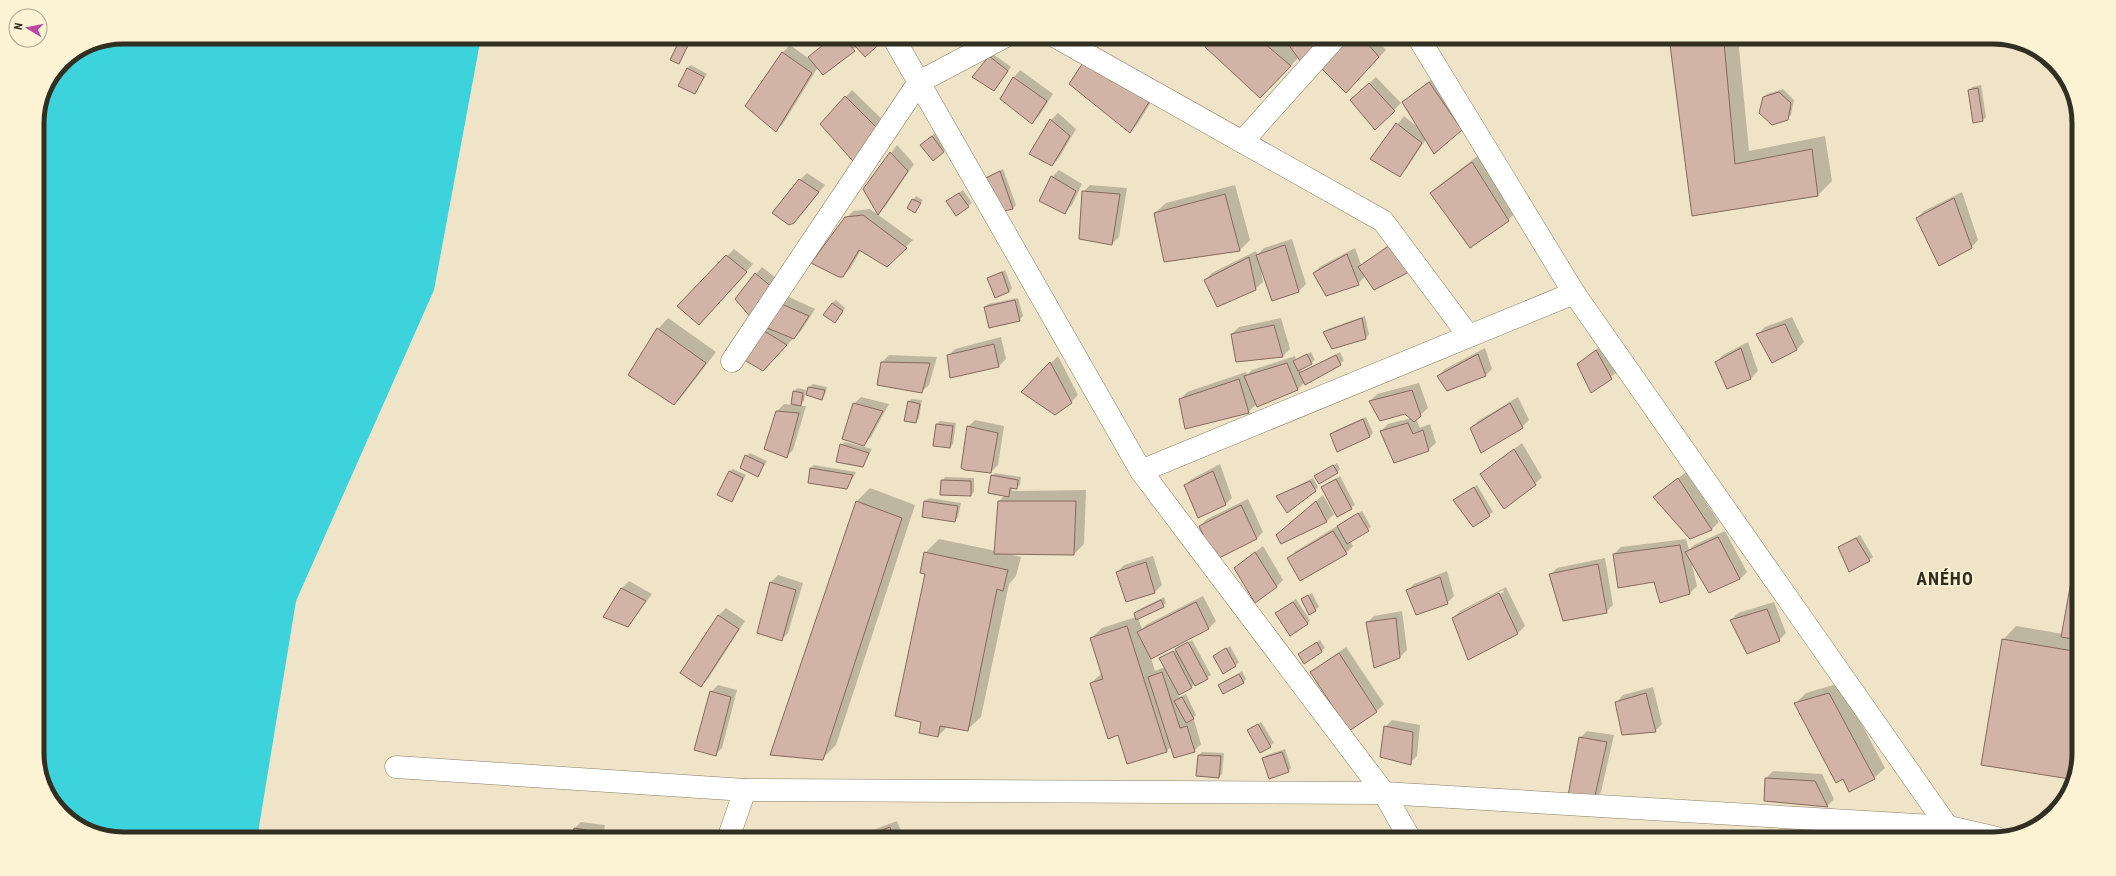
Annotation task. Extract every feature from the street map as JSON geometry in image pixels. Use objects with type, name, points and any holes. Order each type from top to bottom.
[{"type":"street","points":[[897,44],[1141,471],[1384,793],[1406,832]]},
{"type":"street","points":[[732,361],[919,82],[991,44]]},
{"type":"street","points":[[1068,44],[1383,220],[1468,335]]},
{"type":"street","points":[[1242,142],[1330,44]]},
{"type":"street","points":[[1422,44],[1574,293],[1951,832]]},
{"type":"street","points":[[1141,471],[1468,335],[1574,293]]},
{"type":"street","points":[[396,767],[745,790],[1384,793],[1938,832]]},
{"type":"street","points":[[730,832],[745,790]]},
{"type":"water","points":[[118,44],[480,44],[434,290],[296,601],[258,832],[118,832],[93,826],[75,816],[67,809],[60,801],[50,783],[44,758],[44,118],[50,93],[57,79],[75,60],[93,50]]},
{"type":"building","points":[[678,44],[689,44],[679,64],[670,60]]},
{"type":"building","points":[[824,44],[849,44],[855,51],[823,75],[808,57]]},
{"type":"building","points":[[853,44],[880,44],[865,57]]},
{"type":"building","points":[[1207,44],[1265,44],[1291,66],[1260,98],[1205,47]]},
{"type":"building","points":[[1288,44],[1318,44],[1301,62]]},
{"type":"building","points":[[1345,44],[1368,44],[1379,57],[1346,93],[1321,68]]},
{"type":"building","points":[[1670,44],[1724,44],[1735,164],[1812,149],[1818,196],[1692,216]]},
{"type":"building","points":[[782,52],[812,73],[776,132],[745,106]]},
{"type":"building","points":[[989,56],[1008,71],[994,91],[972,77]]},
{"type":"building","points":[[1086,58],[1149,102],[1130,133],[1069,84]]},
{"type":"building","points":[[687,68],[704,77],[695,94],[678,86]]},
{"type":"building","points":[[1013,77],[1047,101],[1032,124],[1000,99]]},
{"type":"building","points":[[1429,82],[1462,130],[1434,154],[1402,102]]},
{"type":"building","points":[[1369,83],[1395,111],[1375,130],[1350,100]]},
{"type":"building","points":[[1978,88],[1983,121],[1973,123],[1968,90]]},
{"type":"building","points":[[1779,92],[1791,103],[1788,120],[1772,125],[1759,113],[1763,97]]},
{"type":"building","points":[[845,96],[882,133],[859,168],[820,124]]},
{"type":"building","points":[[1050,119],[1070,136],[1052,166],[1029,154]]},
{"type":"building","points":[[1396,123],[1422,143],[1400,177],[1370,159]]},
{"type":"building","points":[[932,136],[944,152],[933,161],[920,145]]},
{"type":"building","points":[[890,152],[908,171],[878,215],[863,189]]},
{"type":"building","points":[[1472,162],[1509,221],[1470,248],[1430,193]]},
{"type":"building","points":[[1000,171],[1013,209],[996,213],[980,181]]},
{"type":"building","points":[[1051,176],[1076,191],[1065,214],[1039,201]]},
{"type":"building","points":[[799,179],[819,192],[794,223],[789,225],[772,213]]},
{"type":"building","points":[[1082,191],[1120,194],[1112,245],[1079,239]]},
{"type":"building","points":[[959,193],[969,207],[956,216],[946,201]]},
{"type":"building","points":[[1225,194],[1240,251],[1164,262],[1154,213]]},
{"type":"building","points":[[1954,198],[1972,248],[1939,266],[1916,218]]},
{"type":"building","points":[[912,199],[921,203],[915,213],[907,208]]},
{"type":"building","points":[[863,215],[907,248],[887,267],[859,250],[843,277],[839,277],[811,263],[845,217]]},
{"type":"building","points":[[1393,243],[1411,271],[1374,290],[1358,267]]},
{"type":"building","points":[[1285,245],[1299,292],[1272,301],[1256,255]]},
{"type":"building","points":[[1347,254],[1359,285],[1326,296],[1313,273]]},
{"type":"building","points":[[726,255],[747,272],[699,325],[677,306]]},
{"type":"building","points":[[1249,257],[1256,290],[1217,307],[1204,280]]},
{"type":"building","points":[[1002,272],[1009,292],[995,298],[987,278]]},
{"type":"building","points":[[755,273],[774,289],[752,319],[735,299]]},
{"type":"building","points":[[1015,300],[1020,321],[989,328],[984,307]]},
{"type":"building","points":[[777,302],[809,316],[794,339],[760,325]]},
{"type":"building","points":[[832,303],[843,311],[835,323],[823,315]]},
{"type":"building","points":[[1362,318],[1366,339],[1332,349],[1323,332]]},
{"type":"building","points":[[1785,324],[1797,350],[1772,363],[1756,334]]},
{"type":"building","points":[[1274,325],[1283,357],[1236,362],[1231,334]]},
{"type":"building","points":[[657,328],[706,363],[674,405],[628,375]]},
{"type":"building","points":[[761,329],[787,345],[763,371],[741,358]]},
{"type":"building","points":[[994,344],[999,367],[950,378],[947,355]]},
{"type":"building","points":[[1741,348],[1751,379],[1727,389],[1715,362]]},
{"type":"building","points":[[1596,350],[1612,379],[1591,393],[1577,364]]},
{"type":"building","points":[[1307,354],[1312,364],[1298,371],[1293,361]]},
{"type":"building","points":[[1478,354],[1486,376],[1447,391],[1437,376]]},
{"type":"building","points":[[1336,355],[1341,365],[1305,385],[1299,373]]},
{"type":"building","points":[[881,362],[930,363],[922,393],[877,385]]},
{"type":"building","points":[[1050,362],[1072,403],[1055,415],[1021,392]]},
{"type":"building","points":[[1287,363],[1298,390],[1257,407],[1244,376]]},
{"type":"building","points":[[1239,379],[1249,413],[1185,429],[1179,399]]},
{"type":"building","points":[[808,387],[825,390],[822,400],[806,395]]},
{"type":"building","points":[[1412,390],[1421,416],[1414,422],[1405,414],[1380,421],[1369,401]]},
{"type":"building","points":[[793,391],[803,393],[801,406],[791,404]]},
{"type":"building","points":[[908,401],[920,404],[916,423],[904,421]]},
{"type":"building","points":[[853,403],[883,411],[864,446],[842,439]]},
{"type":"building","points":[[1510,403],[1523,428],[1481,453],[1470,428]]},
{"type":"building","points":[[776,411],[799,413],[787,458],[764,449]]},
{"type":"building","points":[[1363,419],[1370,437],[1337,452],[1330,434]]},
{"type":"building","points":[[1408,423],[1413,434],[1423,430],[1429,451],[1394,463],[1380,431]]},
{"type":"building","points":[[936,424],[953,426],[950,448],[933,446]]},
{"type":"building","points":[[967,426],[998,433],[991,473],[965,470],[961,468]]},
{"type":"building","points":[[840,444],[869,453],[863,467],[836,462]]},
{"type":"building","points":[[1514,449],[1536,485],[1504,509],[1480,474]]},
{"type":"building","points":[[745,455],[764,464],[758,477],[740,468]]},
{"type":"building","points":[[1333,465],[1338,473],[1319,484],[1314,476]]},
{"type":"building","points":[[810,468],[853,475],[847,489],[808,483]]},
{"type":"building","points":[[729,471],[743,478],[732,502],[717,495]]},
{"type":"building","points":[[1213,471],[1226,505],[1198,518],[1184,485]]},
{"type":"building","points":[[991,475],[1018,480],[1017,489],[1010,488],[1009,497],[988,493]]},
{"type":"building","points":[[1678,478],[1712,530],[1690,539],[1653,497]]},
{"type":"building","points":[[1336,479],[1352,509],[1337,517],[1321,487]]},
{"type":"building","points":[[941,480],[971,481],[971,496],[940,495]]},
{"type":"building","points":[[1310,481],[1316,491],[1287,513],[1276,496]]},
{"type":"building","points":[[1474,487],[1490,516],[1473,527],[1453,500]]},
{"type":"building","points":[[856,501],[902,518],[823,760],[770,755]]},
{"type":"building","points":[[924,501],[958,506],[955,522],[922,517]]},
{"type":"building","points":[[998,501],[1076,501],[1074,555],[994,554]]},
{"type":"building","points":[[1316,501],[1327,522],[1281,544],[1276,535]]},
{"type":"building","points":[[1241,505],[1257,539],[1215,560],[1199,526]]},
{"type":"building","points":[[1358,513],[1369,531],[1347,544],[1337,526]]},
{"type":"building","points":[[1333,531],[1347,554],[1300,581],[1287,558]]},
{"type":"building","points":[[1718,537],[1740,579],[1709,593],[1685,552]]},
{"type":"building","points":[[1856,538],[1870,561],[1849,572],[1838,547]]},
{"type":"building","points":[[1680,545],[1690,594],[1660,603],[1654,582],[1618,588],[1613,554]]},
{"type":"building","points":[[924,552],[1008,570],[1003,591],[997,589],[968,731],[940,726],[938,737],[919,733],[921,722],[895,716],[925,574],[920,573]]},
{"type":"building","points":[[1255,552],[1277,587],[1255,603],[1234,568]]},
{"type":"building","points":[[1146,562],[1155,593],[1126,602],[1116,572]]},
{"type":"building","points":[[1598,564],[1607,613],[1563,621],[1549,574]]},
{"type":"building","points":[[2072,576],[2072,639],[2061,637]]},
{"type":"building","points":[[1440,577],[1448,604],[1416,615],[1406,590]]},
{"type":"building","points":[[770,582],[796,590],[782,641],[757,633]]},
{"type":"building","points":[[621,588],[646,601],[628,627],[603,617]]},
{"type":"building","points":[[1499,593],[1518,634],[1468,660],[1452,618]]},
{"type":"building","points":[[1308,595],[1316,611],[1309,615],[1301,599]]},
{"type":"building","points":[[1161,600],[1164,607],[1136,620],[1134,613]]},
{"type":"building","points":[[1196,602],[1209,629],[1151,659],[1137,632]]},
{"type":"building","points":[[1293,602],[1308,624],[1290,636],[1275,613]]},
{"type":"building","points":[[1767,609],[1780,641],[1747,654],[1730,620]]},
{"type":"building","points":[[718,615],[739,629],[701,687],[680,673]]},
{"type":"building","points":[[1396,618],[1400,658],[1374,668],[1366,622]]},
{"type":"building","points":[[1127,626],[1167,752],[1127,764],[1118,735],[1108,739],[1090,683],[1103,679],[1090,638]]},
{"type":"building","points":[[2002,639],[2072,651],[2072,758],[2068,779],[1981,765]]},
{"type":"building","points":[[1188,642],[1208,679],[1195,686],[1175,649]]},
{"type":"building","points":[[1317,642],[1322,652],[1304,664],[1298,654]]},
{"type":"building","points":[[1226,648],[1236,666],[1223,674],[1213,656]]},
{"type":"building","points":[[1173,651],[1192,688],[1179,695],[1159,658]]},
{"type":"building","points":[[1339,653],[1377,712],[1349,731],[1310,672]]},
{"type":"building","points":[[1162,672],[1180,728],[1187,726],[1195,752],[1174,758],[1148,677]]},
{"type":"building","points":[[1239,674],[1244,683],[1223,694],[1218,685]]},
{"type":"building","points":[[710,691],[731,697],[716,756],[694,750]]},
{"type":"building","points":[[1646,693],[1656,732],[1622,735],[1615,702]]},
{"type":"building","points":[[1829,693],[1875,779],[1849,792],[1843,779],[1836,783],[1794,703]]},
{"type":"building","points":[[1182,697],[1194,719],[1186,723],[1174,701]]},
{"type":"building","points":[[1258,724],[1271,747],[1260,753],[1247,730]]},
{"type":"building","points":[[1384,726],[1413,732],[1411,765],[1380,757]]},
{"type":"building","points":[[1579,737],[1607,742],[1594,800],[1567,801]]},
{"type":"building","points":[[1282,752],[1289,772],[1269,779],[1262,758]]},
{"type":"building","points":[[1198,755],[1221,756],[1219,778],[1196,776]]},
{"type":"building","points":[[1765,778],[1815,781],[1828,807],[1764,801]]},
{"type":"building","points":[[890,827],[892,832],[878,832]]},
{"type":"building","points":[[574,828],[598,832],[573,832]]},
{"type":"district","name":"ANÉHO","points":[[1945,578]]}]
